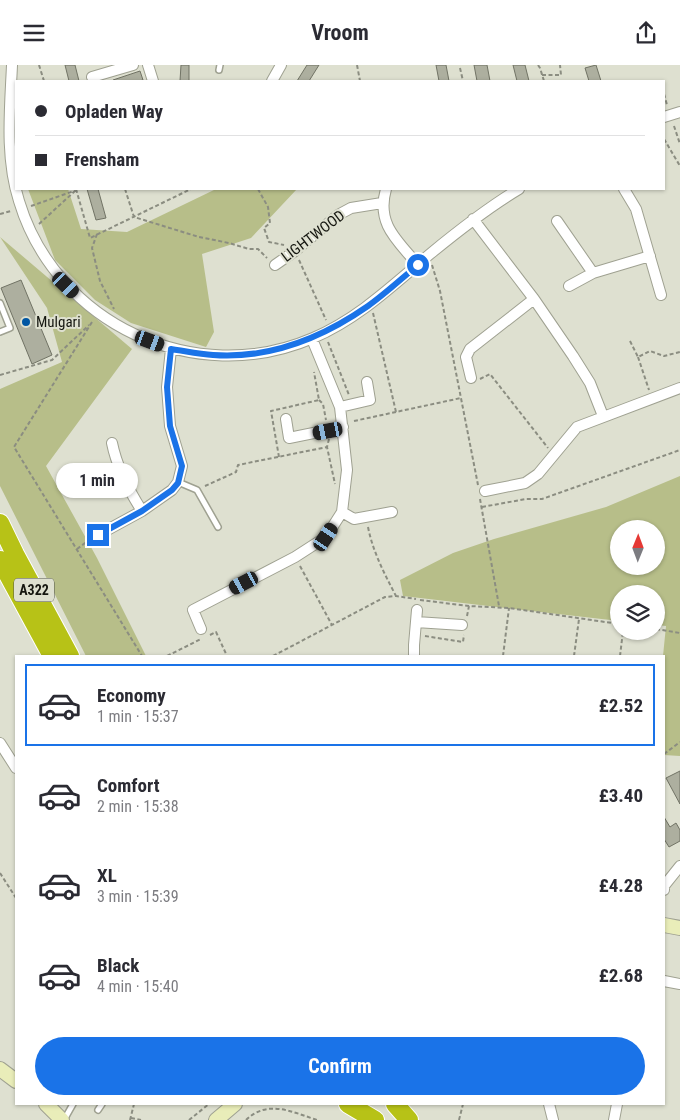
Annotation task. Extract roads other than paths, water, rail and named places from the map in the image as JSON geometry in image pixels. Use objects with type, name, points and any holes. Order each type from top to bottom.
[{"type":"highway","name":"A322","points":[[0,523],[69,655]]},
{"type":"highway","name":"A322","points":[[0,560],[51,655]]},
{"type":"highway","points":[[350,1105],[375,1120]]},
{"type":"highway","points":[[367,1105],[379,1120]]},
{"type":"highway","points":[[396,1105],[409,1120]]},
{"type":"street","points":[[12,65],[9,132],[14,167]]},
{"type":"street","points":[[90,79],[133,65]]},
{"type":"street","points":[[148,65],[154,80]]},
{"type":"street","points":[[273,80],[281,65]]},
{"type":"street","points":[[665,117],[680,111]]},
{"type":"street","points":[[17,190],[18,200],[43,255],[66,285],[98,313],[123,329],[171,349],[212,355],[248,355],[283,348],[312,339],[331,330],[368,306],[473,219],[517,190]]},
{"type":"street","points":[[386,190],[382,203],[386,223],[395,238],[418,265]]},
{"type":"street","points":[[625,190],[636,209],[661,295]]},
{"type":"street","name":"LIGHTWOOD","points":[[275,265],[338,215],[351,209],[382,203]]},
{"type":"street","points":[[473,219],[534,299],[590,383],[603,416]]},
{"type":"street","points":[[557,221],[593,273]]},
{"type":"street","points":[[569,286],[593,273],[650,256]]},
{"type":"street","points":[[474,379],[466,357],[470,349],[534,299]]},
{"type":"street","points":[[201,629],[193,610],[295,557],[326,537],[342,512],[347,470],[340,407],[312,339]]},
{"type":"street","points":[[98,535],[142,511],[172,490],[178,483],[182,466],[170,426],[167,387],[171,349]]},
{"type":"street","points":[[340,407],[370,400],[367,382]]},
{"type":"street","points":[[485,491],[525,483],[538,474],[576,427],[680,388]]},
{"type":"street","points":[[286,419],[289,438],[342,427]]},
{"type":"street","points":[[112,443],[116,461],[123,478],[142,511]]},
{"type":"street","points":[[342,512],[354,519],[392,512]]},
{"type":"street","points":[[414,655],[417,610]]},
{"type":"street","points":[[416,622],[462,625]]},
{"type":"street","points":[[0,743],[15,766]]},
{"type":"street","points":[[0,764],[10,758]]},
{"type":"street","points":[[665,885],[680,866]]},
{"type":"street","points":[[665,925],[680,928]]},
{"type":"street","points":[[665,981],[680,984]]},
{"type":"street","points":[[0,1069],[15,1080]]},
{"type":"street","points":[[47,1105],[62,1120]]},
{"type":"street","points":[[216,1120],[234,1105]]},
{"type":"street","points":[[549,1105],[552,1120]]},
{"type":"street","points":[[614,1120],[617,1105]]},
{"type":"lane","points":[[0,303],[10,328],[0,332]]},
{"type":"lane","points":[[178,483],[197,490],[218,527]]},
{"type":"lane","points":[[62,1120],[72,1105]]},
{"type":"lane","points":[[98,1111],[101,1105]]},
{"type":"place","name":"Mulgari","points":[[26,322]]}]
